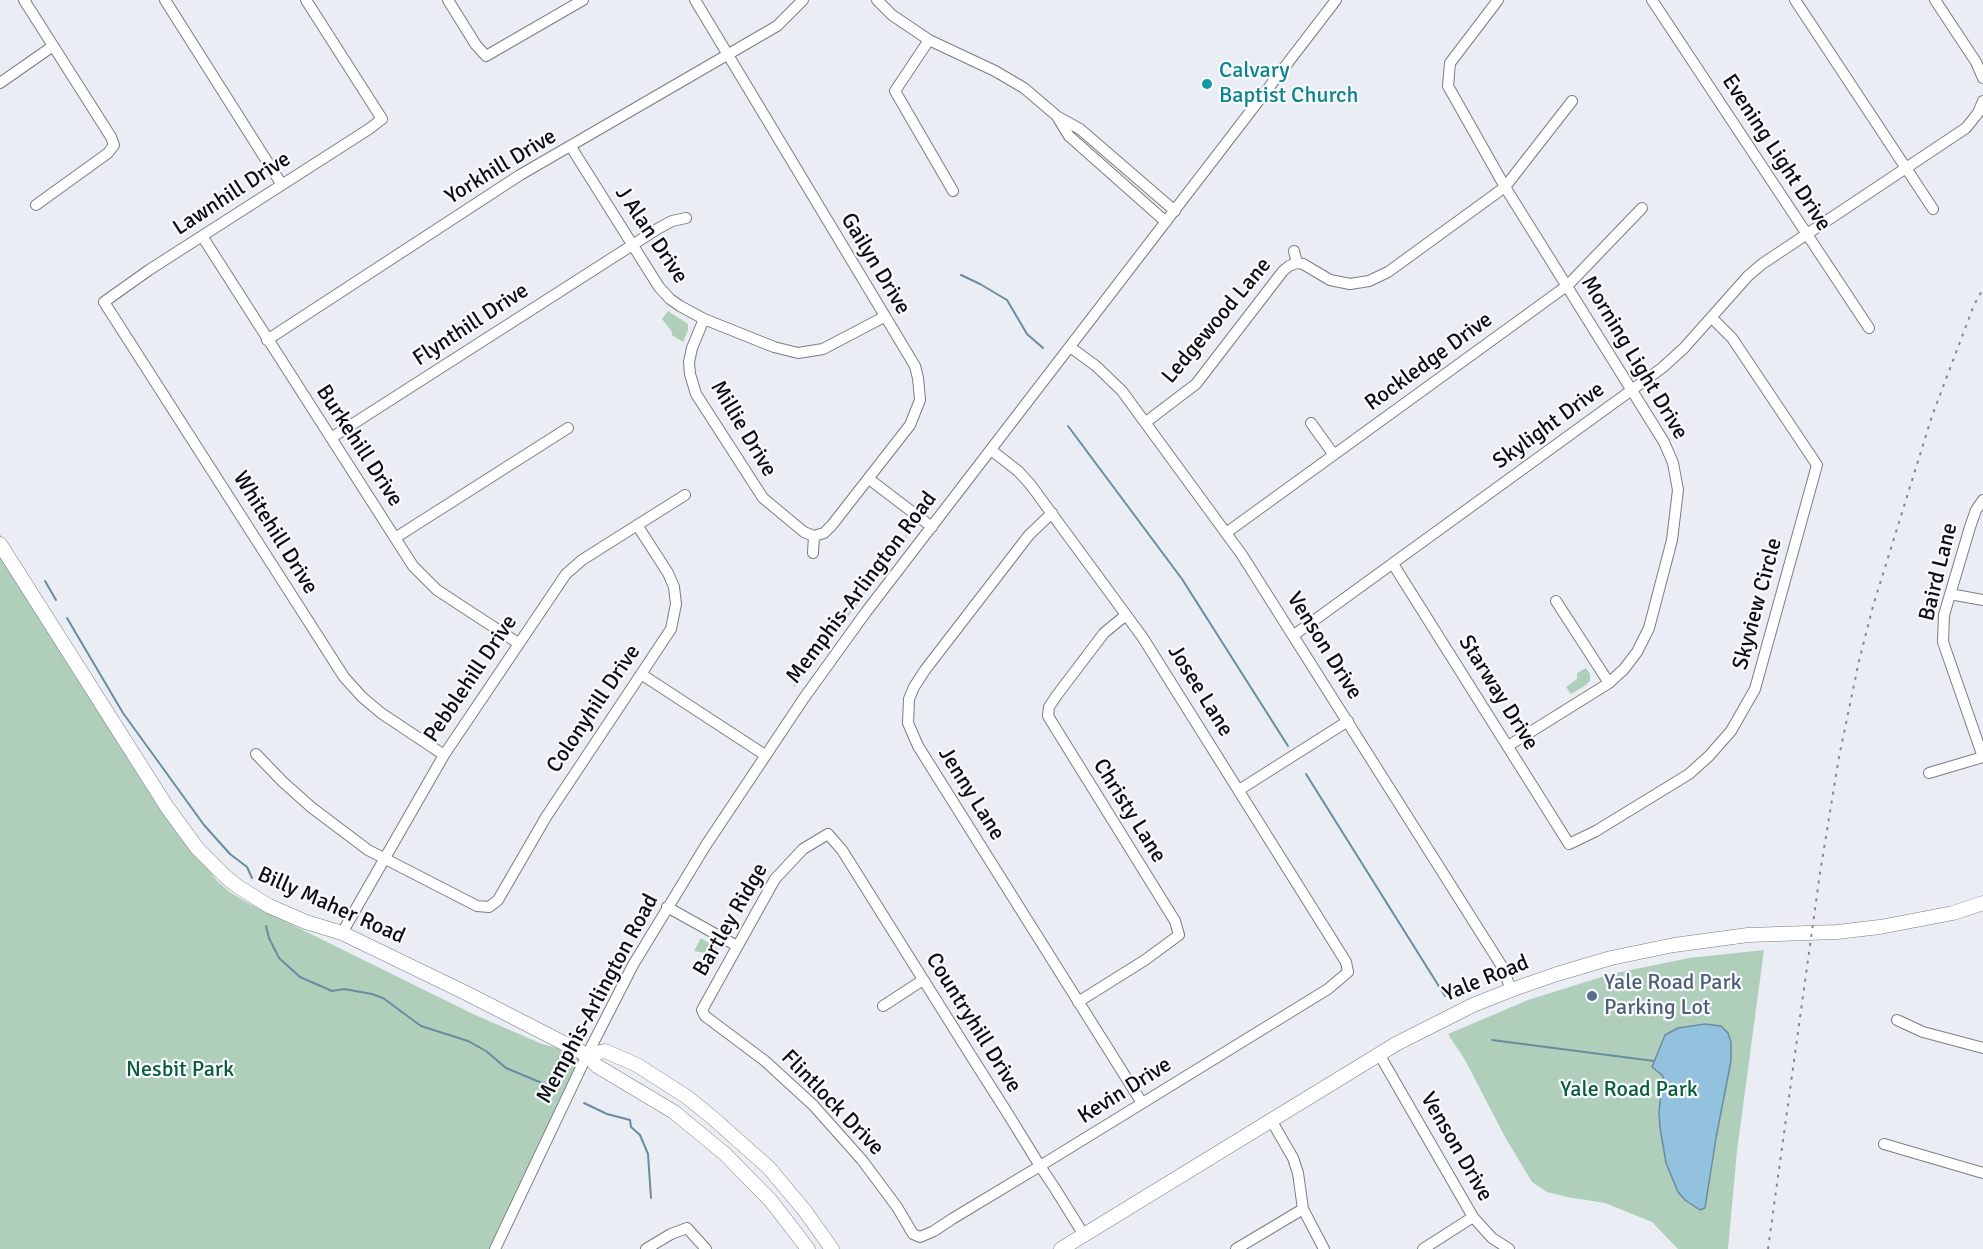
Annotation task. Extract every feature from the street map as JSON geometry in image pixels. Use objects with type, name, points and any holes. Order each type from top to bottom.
[{"type":"main road","name":"Billy Maher Road","points":[[0,544],[153,786],[197,848],[226,877],[258,900],[306,922],[342,933],[587,1055]]},
{"type":"main road","name":"Yale Road","points":[[1061,1249],[1379,1054],[1439,1022],[1511,990],[1589,964],[1674,945],[1748,935],[1837,932],[1880,927],[1937,917],[1983,903]]},
{"type":"main road","points":[[808,1249],[781,1212],[754,1182],[699,1132],[659,1103],[597,1066],[587,1055],[605,1051],[637,1065],[705,1111],[768,1168],[805,1211],[832,1249]]},
{"type":"main road","points":[[754,1182],[768,1168]]},
{"type":"street","points":[[24,0],[114,145],[108,153],[36,205]]},
{"type":"street","points":[[165,0],[282,185]]},
{"type":"street","name":"Lawnhill Drive","points":[[104,302],[145,272],[382,119],[306,0]]},
{"type":"street","points":[[448,0],[476,45],[486,56],[583,0]]},
{"type":"street","name":"Gailyn Drive","points":[[695,0],[915,366],[920,394],[910,425],[832,525],[824,532],[814,536]]},
{"type":"street","name":"Yorkhill Drive","points":[[267,340],[520,175],[777,26],[803,0]]},
{"type":"street","points":[[877,0],[892,15],[929,39],[995,71],[1024,88],[1058,117],[1080,129],[1175,211]]},
{"type":"street","name":"Memphis-Arlington Road","points":[[495,1249],[587,1055],[633,965],[667,907],[765,755],[828,664],[1336,0]]},
{"type":"street","name":"Morning Light Drive","points":[[1498,0],[1450,63],[1448,86],[1505,187],[1633,389],[1670,454],[1678,484],[1677,511],[1672,537],[1646,636],[1628,665],[1609,683],[1508,746]]},
{"type":"street","name":"Evening Light Drive","points":[[1652,0],[1869,328]]},
{"type":"street","points":[[1795,0],[1933,209]]},
{"type":"street","points":[[1935,0],[1976,62],[1983,78]]},
{"type":"street","points":[[929,39],[895,91],[953,191]]},
{"type":"street","points":[[0,82],[53,46]]},
{"type":"street","name":"Ledgewood Lane","points":[[1146,422],[1196,384],[1283,271],[1297,263],[1304,264],[1338,283],[1350,284],[1369,281],[1388,272],[1505,187],[1572,101]]},
{"type":"street","name":"Skylight Drive","points":[[1294,635],[1671,361],[1748,276],[1770,258],[1966,128],[1974,120],[1983,102]]},
{"type":"street","points":[[1058,117],[1069,136],[1167,222]]},
{"type":"street","name":"J Alan Drive","points":[[571,147],[659,287],[670,300],[704,319],[774,347],[798,353],[823,349],[884,317]]},
{"type":"street","name":"Rockledge Drive","points":[[1226,533],[1568,285],[1642,208]]},
{"type":"street","name":"Flynthill Drive","points":[[331,438],[633,244],[665,225],[686,218]]},
{"type":"street","name":"Burkehill Drive","points":[[202,237],[413,566],[428,582],[518,643]]},
{"type":"street","points":[[1294,251],[1297,263]]},
{"type":"street","name":"Whitehill Drive","points":[[104,302],[350,684],[381,714],[444,755]]},
{"type":"street","name":"Skyview Circle","points":[[1569,844],[1596,831],[1673,784],[1709,756],[1731,731],[1751,699],[1774,624],[1817,465],[1732,338],[1712,318]]},
{"type":"street","name":"Millie Drive","points":[[704,319],[689,362],[696,394],[763,498],[804,532],[814,536]]},
{"type":"street","name":"Venson Drive","points":[[1070,347],[1103,372],[1122,391],[1259,579],[1503,968],[1511,990]]},
{"type":"street","points":[[1311,423],[1334,455]]},
{"type":"street","points":[[395,538],[568,428]]},
{"type":"street","name":"Josee Lane","points":[[991,450],[1025,478],[1148,645],[1346,962],[1348,972]]},
{"type":"street","points":[[869,478],[932,527]]},
{"type":"street","name":"Pebblehill Drive","points":[[342,933],[444,755],[561,579],[572,567],[685,495]]},
{"type":"street","name":"Baird Lane","points":[[1983,500],[1970,526],[1943,620],[1944,648],[1983,757]]},
{"type":"street","name":"Jenny Lane","points":[[1052,513],[1029,535],[925,670],[909,699],[908,717],[911,732],[918,746],[1142,1103]]},
{"type":"street","name":"Colonyhill Drive","points":[[385,860],[490,911],[546,817],[671,628],[676,604],[670,577],[637,525]]},
{"type":"street","points":[[813,553],[814,536]]},
{"type":"street","name":"Starway Drive","points":[[1393,564],[1569,844]]},
{"type":"street","points":[[1950,594],[1983,600]]},
{"type":"street","points":[[1556,601],[1609,683]]},
{"type":"street","name":"Christy Lane","points":[[1078,1002],[1145,960],[1179,934],[1175,921],[1048,716],[1049,707],[1104,633],[1126,615]]},
{"type":"street","points":[[641,674],[765,755]]},
{"type":"street","points":[[1239,790],[1348,721]]},
{"type":"street","points":[[256,754],[311,807],[385,860]]},
{"type":"street","points":[[1929,773],[1983,757]]},
{"type":"street","name":"Bartley Ridge","points":[[702,1010],[780,872],[803,849],[828,834]]},
{"type":"street","name":"Countryhill Drive","points":[[828,834],[842,850],[1084,1235]]},
{"type":"street","points":[[667,907],[737,946]]},
{"type":"street","name":"Kevin Drive","points":[[918,1237],[924,1237],[934,1231],[1328,989],[1345,977],[1348,972]]},
{"type":"street","points":[[883,1006],[923,980]]},
{"type":"street","name":"Flintlock Drive","points":[[702,1010],[708,1019],[764,1060],[813,1105],[862,1160],[897,1207],[913,1234],[918,1237]]},
{"type":"street","points":[[1898,1020],[1923,1032],[1983,1048]]},
{"type":"street","name":"Venson Drive","points":[[1379,1054],[1473,1217],[1492,1238],[1509,1249]]},
{"type":"street","points":[[1271,1120],[1296,1164],[1303,1209],[1324,1249]]},
{"type":"street","points":[[1884,1144],[1983,1173]]},
{"type":"street","points":[[1236,1249],[1303,1209]]},
{"type":"street","points":[[1423,1249],[1473,1217]]},
{"type":"street","points":[[646,1249],[671,1234],[687,1228],[706,1249]]},
{"type":"green space","points":[[668,311],[688,324],[683,342],[672,335],[662,319]]},
{"type":"green space","points":[[909,528],[906,539],[795,687],[793,686],[905,538]]},
{"type":"green space","name":"Nesbit Park","points":[[0,534],[200,858],[217,881],[231,893],[250,904],[473,1014],[542,1044],[588,1056],[495,1249],[0,1249]]},
{"type":"green space","points":[[1586,668],[1590,674],[1590,681],[1571,694],[1566,687],[1577,679],[1577,673]]},
{"type":"green space","points":[[701,938],[718,949],[719,956],[715,965],[707,960],[705,953],[694,951]]},
{"type":"green space","name":"Yale Road Park","points":[[1764,950],[1737,1151],[1728,1249],[1678,1249],[1652,1222],[1605,1203],[1547,1192],[1532,1182],[1505,1137],[1465,1060],[1448,1034],[1528,1000],[1611,974],[1689,958]]},
{"type":"water","points":[[1705,1024],[1721,1026],[1728,1033],[1731,1042],[1731,1061],[1705,1208],[1700,1210],[1678,1192],[1666,1163],[1659,1112],[1663,1076],[1652,1067],[1665,1035],[1678,1028]]},
{"type":"waterway","points":[[961,275],[1007,300],[1027,334],[1043,348]]},
{"type":"waterway","points":[[1068,426],[1182,579],[1288,746]]},
{"type":"waterway","points":[[45,581],[56,600]]},
{"type":"waterway","points":[[67,618],[123,713],[204,825],[230,854],[247,867],[252,878]]},
{"type":"waterway","points":[[1306,774],[1445,996]]},
{"type":"waterway","points":[[266,926],[279,958],[300,977],[332,991],[344,989],[383,998],[421,1026],[468,1041],[486,1051],[506,1068],[554,1088]]},
{"type":"waterway","points":[[1492,1040],[1654,1061]]},
{"type":"waterway","points":[[584,1103],[607,1114],[630,1120],[631,1127],[640,1135],[648,1154],[651,1198]]},
{"type":"railway","points":[[1768,1249],[1820,873],[1839,757],[1859,661],[1873,606],[1932,416],[1974,305],[1983,289]]},
{"type":"place","name":"Calvary Baptist Church","points":[[1207,84]]},
{"type":"place","name":"Yale Road Park Parking Lot","points":[[1592,996]]}]
